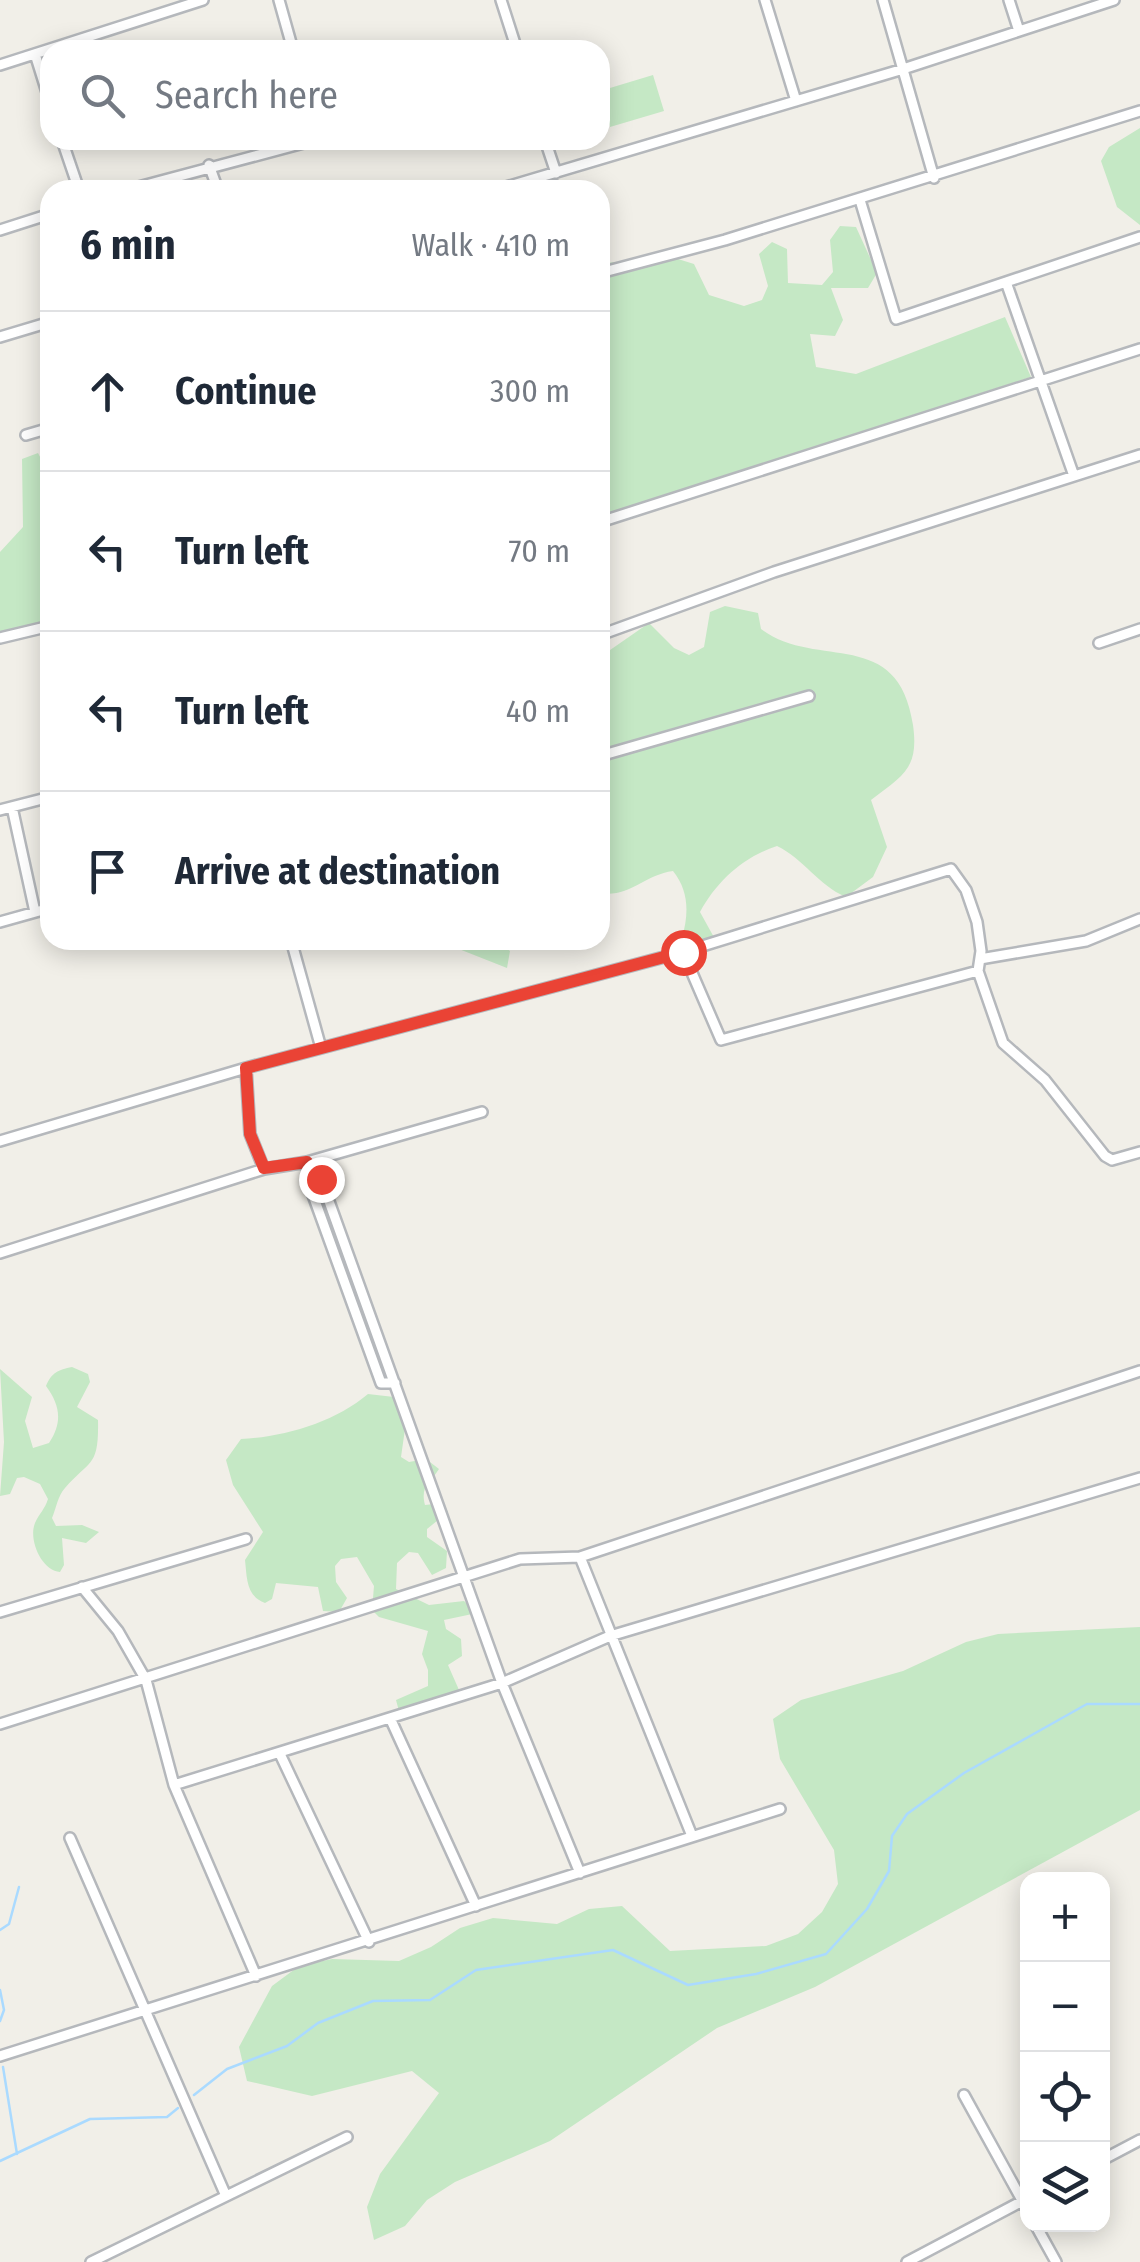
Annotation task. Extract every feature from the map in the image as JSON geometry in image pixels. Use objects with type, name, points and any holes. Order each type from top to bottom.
[{"type":"street","points":[[78,40],[204,0]]},
{"type":"street","points":[[279,0],[290,40]]},
{"type":"street","points":[[501,0],[514,40]]},
{"type":"street","points":[[764,0],[796,101]]},
{"type":"street","points":[[883,0],[934,178]]},
{"type":"street","points":[[1009,0],[1019,31]]},
{"type":"street","points":[[531,180],[900,70],[1114,0]]},
{"type":"street","points":[[0,65],[40,52]]},
{"type":"street","points":[[34,54],[40,72]]},
{"type":"street","points":[[610,270],[934,178],[1140,111]]},
{"type":"street","points":[[65,150],[75,180]]},
{"type":"street","points":[[161,180],[259,150]]},
{"type":"street","points":[[548,150],[556,173]]},
{"type":"street","points":[[209,166],[214,180]]},
{"type":"street","points":[[860,200],[896,320],[1140,237]]},
{"type":"street","points":[[0,230],[40,217]]},
{"type":"street","points":[[1006,282],[1074,476]]},
{"type":"street","points":[[0,338],[40,325]]},
{"type":"street","points":[[610,519],[1140,348]]},
{"type":"street","points":[[26,435],[40,431]]},
{"type":"street","points":[[610,631],[774,572],[1140,454]]},
{"type":"street","points":[[0,638],[40,628]]},
{"type":"street","points":[[1099,643],[1140,629]]},
{"type":"street","points":[[610,753],[809,696]]},
{"type":"street","points":[[0,810],[40,800]]},
{"type":"street","points":[[12,807],[35,912]]},
{"type":"street","points":[[0,1142],[246,1068],[683,952],[952,868],[966,890],[977,922],[978,971],[1008,1051],[1044,1080],[1105,1156],[1112,1160],[1140,1152]]},
{"type":"street","points":[[0,922],[40,911]]},
{"type":"street","points":[[980,959],[1086,941],[1140,919]]},
{"type":"street","points":[[293,950],[321,1048]]},
{"type":"street","points":[[683,952],[721,1040],[978,971]]},
{"type":"street","points":[[246,1068],[250,1134],[264,1168]]},
{"type":"street","points":[[0,1253],[264,1168],[307,1162],[482,1112]]},
{"type":"street","points":[[307,1162],[309,1184],[381,1383],[394,1383]]},
{"type":"street","points":[[307,1162],[321,1179],[502,1682],[580,1873]]},
{"type":"street","points":[[0,1724],[520,1559],[580,1558],[1140,1370]]},
{"type":"street","points":[[174,1785],[502,1682],[610,1636],[1140,1478]]},
{"type":"street","points":[[0,1612],[246,1539]]},
{"type":"street","points":[[580,1558],[692,1836]]},
{"type":"street","points":[[82,1587],[118,1631],[146,1680],[174,1785],[256,1976]]},
{"type":"street","points":[[390,1718],[476,1906]]},
{"type":"street","points":[[280,1754],[368,1942]]},
{"type":"street","points":[[0,2056],[780,1809]]},
{"type":"street","points":[[70,1838],[149,2011],[226,2196]]},
{"type":"street","points":[[964,2095],[1020,2190]]},
{"type":"street","points":[[91,2262],[347,2138]]},
{"type":"street","points":[[1110,2156],[1140,2140]]},
{"type":"street","points":[[907,2262],[1020,2202]]},
{"type":"street","points":[[1039,2232],[1056,2262]]},
{"type":"green space","points":[[653,75],[664,111],[610,127],[610,88]]},
{"type":"green space","points":[[1140,128],[1140,225],[1117,207],[1101,161],[1109,147]]},
{"type":"green space","points":[[840,226],[856,227],[877,273],[868,288],[831,288],[843,320],[835,336],[810,334],[816,367],[856,374],[1005,317],[1031,377],[610,513],[610,262],[678,259],[694,264],[709,295],[744,306],[762,300],[768,286],[759,254],[772,242],[787,249],[788,283],[822,285],[833,272],[830,240]]},
{"type":"green space","points":[[38,453],[40,457],[40,631],[0,636],[0,552],[23,527],[22,459]]},
{"type":"green space","points":[[725,606],[758,613],[761,629],[783,641],[852,655],[891,674],[904,694],[913,725],[914,751],[900,777],[871,800],[887,847],[873,877],[846,897],[777,846],[742,864],[714,890],[700,912],[716,941],[697,943],[682,938],[686,903],[673,871],[610,894],[610,650],[649,623],[674,648],[689,655],[704,647],[710,612]]},
{"type":"green space","points":[[461,950],[509,950],[507,968]]},
{"type":"green space","points":[[72,1367],[88,1374],[90,1382],[77,1407],[98,1420],[97,1447],[91,1461],[63,1491],[52,1518],[56,1526],[82,1525],[99,1532],[86,1543],[62,1538],[64,1565],[60,1572],[42,1561],[33,1538],[35,1523],[48,1499],[40,1484],[17,1478],[10,1494],[0,1496],[4,1442],[0,1369],[32,1397],[25,1421],[33,1448],[49,1443],[56,1428],[58,1414],[46,1386],[48,1381],[56,1372]]},
{"type":"green space","points":[[368,1394],[394,1397],[406,1422],[401,1457],[409,1462],[426,1459],[439,1469],[425,1489],[425,1505],[443,1503],[448,1512],[427,1529],[427,1537],[447,1551],[446,1568],[432,1575],[418,1553],[409,1552],[397,1563],[396,1589],[429,1605],[464,1601],[477,1613],[444,1620],[446,1629],[461,1639],[462,1656],[448,1665],[459,1690],[442,1708],[400,1715],[396,1700],[428,1686],[422,1654],[428,1631],[379,1617],[372,1610],[374,1586],[357,1557],[341,1559],[335,1566],[336,1582],[347,1598],[339,1612],[323,1611],[318,1587],[276,1583],[272,1599],[265,1603],[254,1596],[247,1580],[245,1560],[263,1532],[233,1485],[226,1460],[241,1439],[309,1426],[340,1413]]},
{"type":"green space","points":[[1140,1627],[1140,1810],[815,1987],[717,2028],[550,2141],[455,2182],[427,2200],[405,2226],[374,2240],[367,2207],[380,2174],[439,2093],[412,2071],[312,2096],[247,2081],[239,2047],[272,1986],[299,1966],[332,1959],[399,1961],[460,1928],[493,1918],[557,1924],[589,1909],[622,1906],[670,1951],[766,1946],[798,1934],[822,1912],[838,1884],[834,1850],[780,1759],[773,1719],[801,1700],[903,1671],[966,1642],[998,1634]]},
{"type":"waterway","points":[[194,2095],[227,2069],[287,2046],[318,2023],[373,2001],[430,2000],[476,1970],[613,1950],[688,1985],[756,1974],[826,1954],[867,1909],[889,1871],[892,1836],[907,1814],[964,1773],[1087,1704],[1140,1704]]},
{"type":"waterway","points":[[0,1930],[9,1924],[19,1887]]},
{"type":"waterway","points":[[0,1990],[4,2010],[0,2021]]},
{"type":"waterway","points":[[3,2067],[17,2154]]},
{"type":"waterway","points":[[0,2161],[90,2119],[167,2117],[178,2108]]},
{"type":"route","points":[[321,1179],[307,1162],[264,1168],[259,1161],[250,1134],[246,1068],[683,952]]}]
